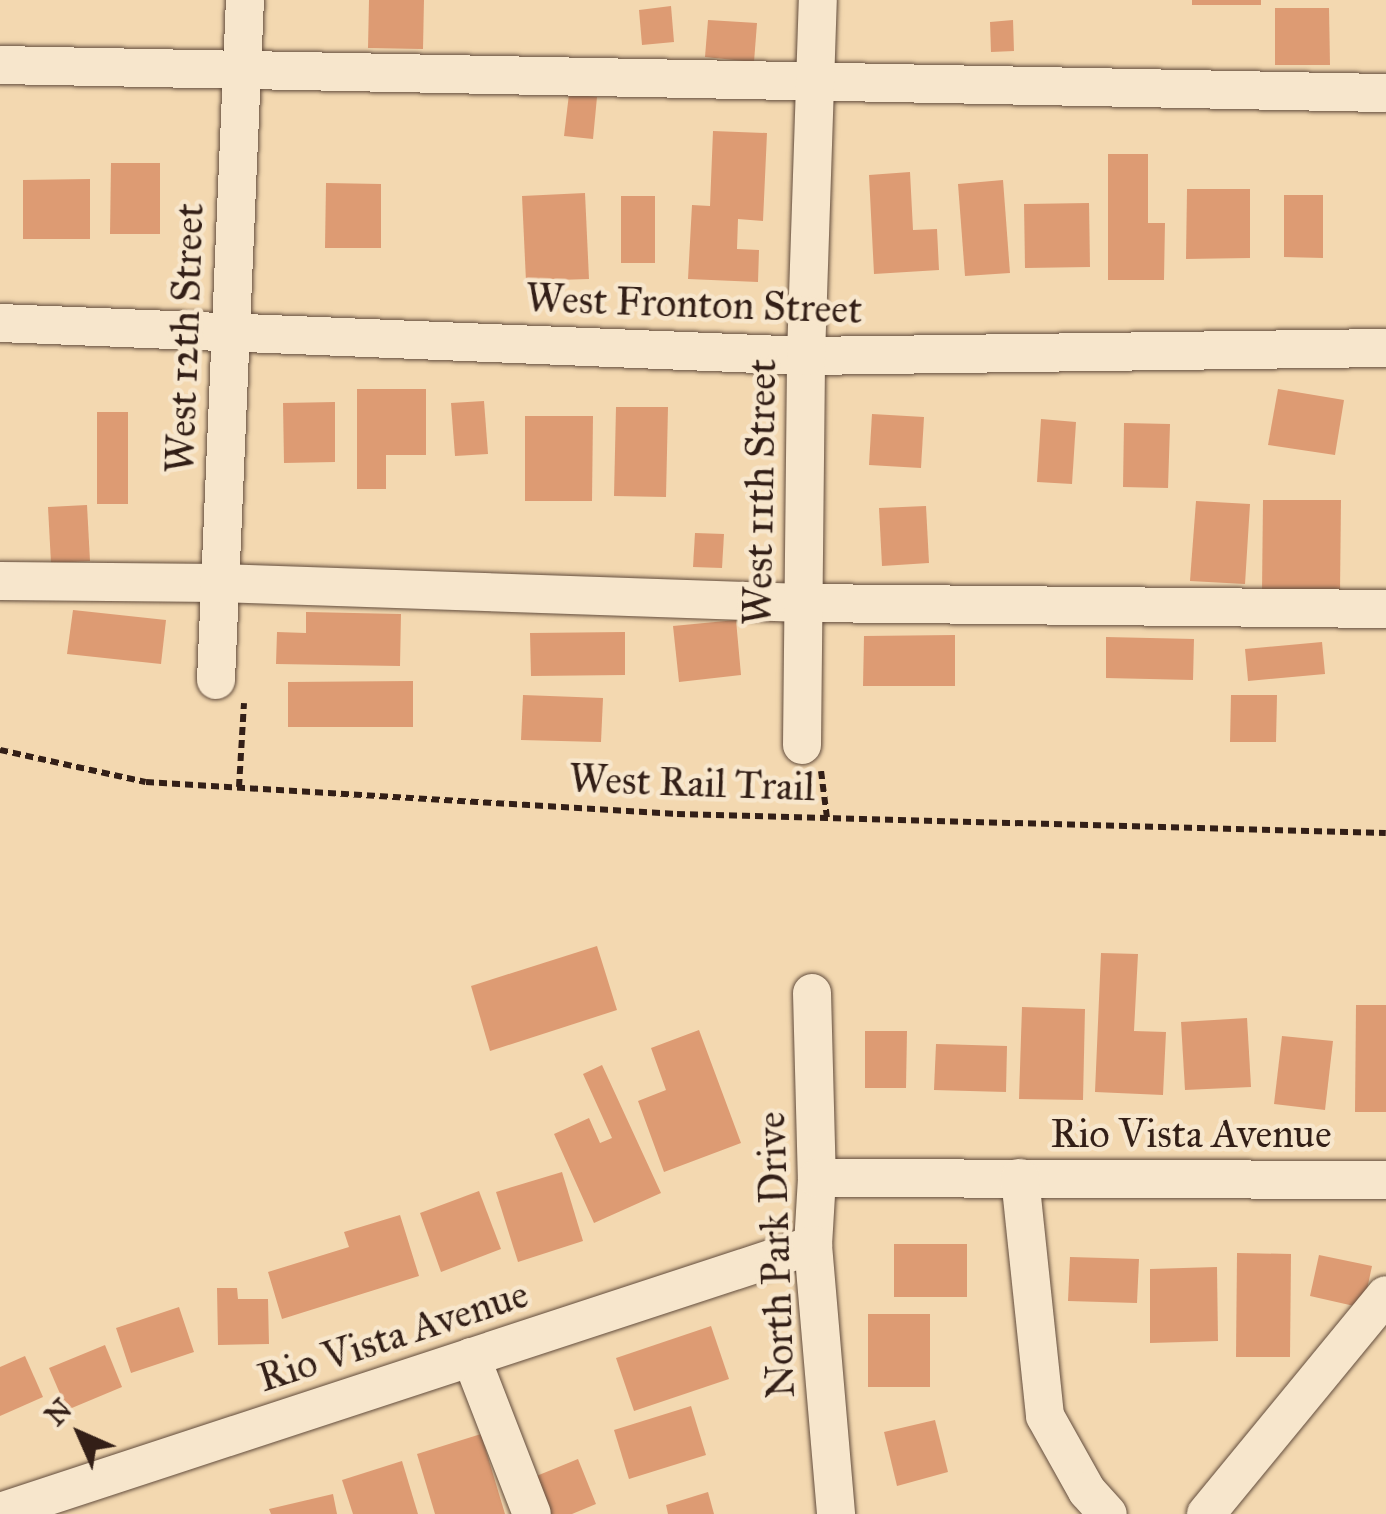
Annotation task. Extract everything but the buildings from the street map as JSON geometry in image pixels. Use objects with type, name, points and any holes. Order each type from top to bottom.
[{"type":"street","name":"West 12th Street","points":[[216,680],[245,0]]},
{"type":"street","name":"West 11th Street","points":[[802,744],[806,356],[818,0]]},
{"type":"street","points":[[0,64],[242,72],[1386,92]]},
{"type":"street","name":"West Fronton Street","points":[[0,323],[806,356],[1386,348]]},
{"type":"street","points":[[0,581],[219,583],[804,602],[1386,609]]},
{"type":"street","name":"North Park Drive","points":[[812,992],[816,1178],[813,1245],[836,1514]]},
{"type":"street","name":"Rio Vista Avenue","points":[[816,1178],[1386,1180]]},
{"type":"street","points":[[1020,1178],[1045,1416],[1087,1491],[1108,1514]]},
{"type":"street","name":"Rio Vista Avenue","points":[[0,1512],[813,1245]]},
{"type":"street","points":[[1206,1514],[1386,1295]]},
{"type":"street","points":[[472,1357],[532,1514]]},
{"type":"path","points":[[216,680],[244,696],[240,787]]},
{"type":"path","name":"West Rail Trail","points":[[0,750],[146,782],[677,814],[1386,833]]}]
